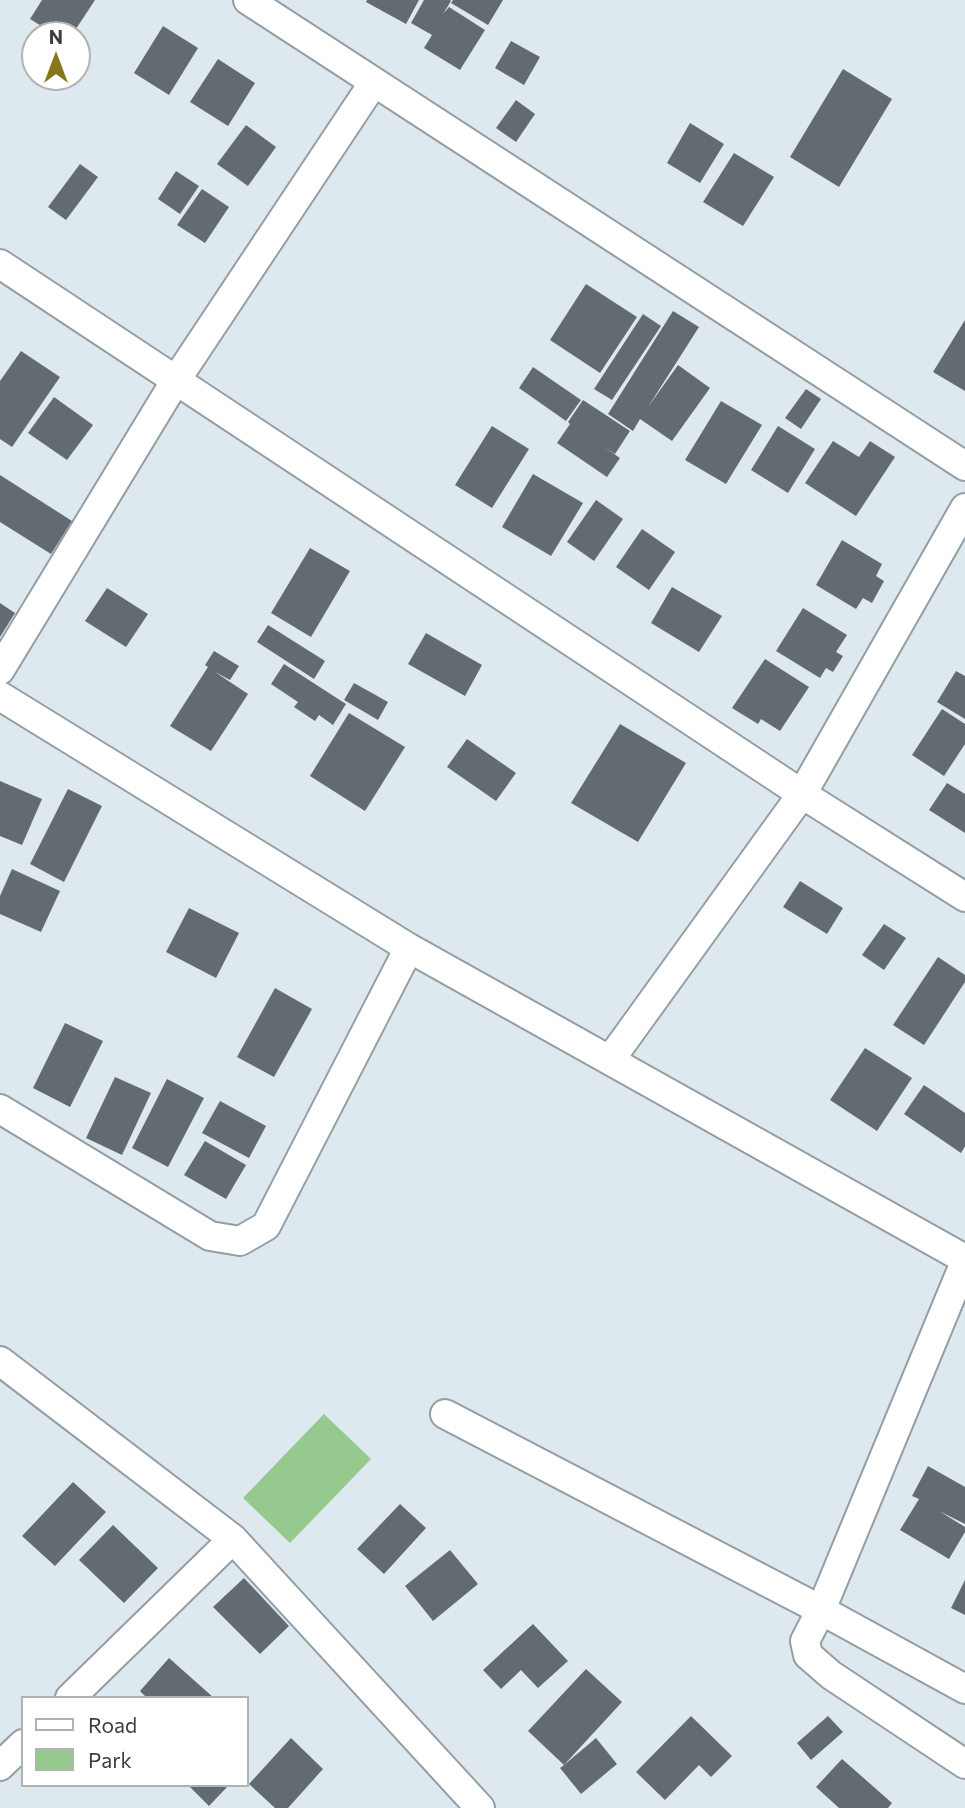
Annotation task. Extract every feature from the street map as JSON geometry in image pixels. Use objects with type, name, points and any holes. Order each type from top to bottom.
[{"type":"street","points":[[248,0],[964,462]]},
{"type":"street","points":[[0,670],[176,380],[374,82]]},
{"type":"street","points":[[0,264],[802,794],[965,897]]},
{"type":"street","points":[[610,1060],[802,794],[965,508]]},
{"type":"street","points":[[0,696],[409,948],[965,1260],[821,1610],[805,1642],[808,1655],[831,1675],[965,1764]]},
{"type":"street","points":[[0,1109],[210,1236],[240,1241],[266,1226],[409,948]]},
{"type":"street","points":[[0,1362],[233,1539],[480,1808]]},
{"type":"street","points":[[445,1414],[821,1610],[965,1689]]},
{"type":"street","points":[[72,1696],[233,1539]]},
{"type":"street","points":[[0,1766],[21,1746]]},
{"type":"green space","points":[[324,1414],[371,1459],[290,1543],[243,1498]]},
{"type":"building","points":[[42,0],[95,0],[81,21],[30,19]]},
{"type":"building","points":[[419,0],[406,24],[366,2]]},
{"type":"building","points":[[424,0],[450,0],[443,14],[449,7],[485,30],[460,70],[424,48],[432,35],[411,23]]},
{"type":"building","points":[[453,0],[503,0],[488,25],[451,3]]},
{"type":"building","points":[[163,26],[198,48],[169,95],[134,73]]},
{"type":"building","points":[[511,41],[540,57],[524,85],[495,68]]},
{"type":"building","points":[[218,59],[255,83],[228,126],[190,102]]},
{"type":"building","points":[[843,69],[892,99],[839,187],[790,157]]},
{"type":"building","points":[[516,100],[535,114],[516,142],[496,128]]},
{"type":"building","points":[[690,123],[724,144],[700,183],[667,163]]},
{"type":"building","points":[[246,125],[276,147],[248,186],[217,164]]},
{"type":"building","points":[[734,153],[774,177],[743,226],[703,202]]},
{"type":"building","points":[[80,164],[98,177],[66,220],[48,207]]},
{"type":"building","points":[[176,171],[199,186],[180,214],[158,199]]},
{"type":"building","points":[[202,189],[229,207],[205,243],[177,225]]},
{"type":"building","points":[[586,284],[637,317],[600,373],[550,340]]},
{"type":"building","points":[[673,311],[699,327],[648,407],[678,365],[710,388],[672,441],[640,419],[633,431],[608,414]]},
{"type":"building","points":[[643,314],[661,326],[612,400],[594,389]]},
{"type":"building","points":[[965,320],[965,391],[933,372]]},
{"type":"building","points":[[21,351],[60,377],[12,447],[0,439],[0,381]]},
{"type":"building","points":[[533,367],[581,400],[566,421],[519,388]]},
{"type":"building","points":[[806,389],[821,399],[801,429],[785,418]]},
{"type":"building","points":[[54,397],[93,425],[67,460],[28,433]]},
{"type":"building","points":[[583,400],[630,431],[615,454],[604,447],[620,458],[607,477],[557,443]]},
{"type":"building","points":[[721,401],[762,425],[726,484],[685,460]]},
{"type":"building","points":[[492,426],[529,449],[492,508],[455,485]]},
{"type":"building","points":[[778,426],[815,449],[788,493],[751,470]]},
{"type":"building","points":[[833,441],[859,457],[870,441],[895,457],[856,516],[805,483]]},
{"type":"building","points":[[533,474],[583,503],[551,556],[502,527]]},
{"type":"building","points":[[0,475],[72,521],[51,554],[0,522]]},
{"type":"building","points":[[596,500],[623,519],[594,561],[567,542]]},
{"type":"building","points":[[642,529],[675,552],[649,590],[616,567]]},
{"type":"building","points":[[842,540],[882,564],[876,576],[884,581],[872,603],[863,598],[856,609],[816,585]]},
{"type":"building","points":[[310,548],[350,571],[311,637],[271,613]]},
{"type":"building","points":[[672,587],[722,616],[699,652],[651,623]]},
{"type":"building","points":[[107,588],[148,614],[126,647],[85,621]]},
{"type":"building","points":[[0,603],[15,613],[0,637]]},
{"type":"building","points":[[803,608],[847,635],[836,652],[843,656],[833,672],[826,668],[820,678],[776,651]]},
{"type":"building","points":[[268,625],[325,661],[314,679],[257,642]]},
{"type":"building","points":[[426,633],[482,665],[465,696],[408,664]]},
{"type":"building","points":[[214,651],[239,666],[230,680],[215,672],[248,694],[211,751],[170,726],[208,667],[205,665]]},
{"type":"building","points":[[765,659],[809,687],[780,731],[761,719],[758,724],[732,708]]},
{"type":"building","points":[[284,664],[346,704],[333,725],[319,715],[315,721],[294,707],[298,702],[271,684]]},
{"type":"building","points":[[956,671],[965,676],[965,719],[937,702]]},
{"type":"building","points":[[354,683],[388,702],[378,720],[344,700]]},
{"type":"building","points":[[942,709],[965,724],[965,744],[944,776],[912,755]]},
{"type":"building","points":[[349,713],[405,747],[365,811],[310,776]]},
{"type":"building","points":[[620,724],[686,763],[638,842],[571,803]]},
{"type":"building","points":[[467,739],[516,773],[496,801],[447,767]]},
{"type":"building","points":[[0,781],[42,799],[22,845],[0,836]]},
{"type":"building","points":[[947,783],[965,794],[965,833],[929,810]]},
{"type":"building","points":[[68,789],[102,806],[64,882],[30,864]]},
{"type":"building","points":[[12,869],[60,891],[41,932],[0,914],[0,896]]},
{"type":"building","points":[[800,881],[843,908],[827,934],[783,907]]},
{"type":"building","points":[[189,908],[239,933],[216,978],[166,952]]},
{"type":"building","points":[[884,924],[906,938],[884,970],[862,955]]},
{"type":"building","points":[[938,957],[965,975],[965,982],[924,1045],[893,1025]]},
{"type":"building","points":[[275,988],[312,1009],[274,1077],[237,1057]]},
{"type":"building","points":[[65,1023],[103,1041],[70,1107],[33,1088]]},
{"type":"building","points":[[865,1048],[912,1078],[877,1131],[830,1100]]},
{"type":"building","points":[[115,1077],[151,1093],[122,1155],[86,1138]]},
{"type":"building","points":[[167,1079],[204,1098],[168,1167],[132,1148]]},
{"type":"building","points":[[924,1085],[965,1113],[965,1146],[961,1153],[904,1114]]},
{"type":"building","points":[[220,1101],[266,1126],[249,1158],[202,1133]]},
{"type":"building","points":[[205,1141],[246,1165],[226,1199],[184,1175]]},
{"type":"building","points":[[928,1466],[965,1487],[965,1524],[939,1511],[965,1527],[965,1532],[949,1559],[900,1530],[919,1499],[912,1496]]},
{"type":"building","points":[[73,1482],[106,1512],[55,1566],[22,1536]]},
{"type":"building","points":[[400,1504],[426,1528],[384,1574],[357,1549]]},
{"type":"building","points":[[113,1525],[158,1568],[124,1603],[79,1560]]},
{"type":"building","points":[[450,1550],[478,1584],[433,1621],[405,1586]]},
{"type":"building","points":[[244,1578],[289,1626],[260,1654],[213,1607]]},
{"type":"building","points":[[965,1580],[965,1615],[951,1608]]},
{"type":"building","points":[[533,1624],[568,1661],[538,1688],[521,1670],[501,1689],[483,1670]]},
{"type":"building","points":[[169,1658],[212,1696],[145,1696],[140,1691]]},
{"type":"building","points":[[586,1669],[622,1702],[564,1765],[528,1731]]},
{"type":"building","points":[[691,1716],[732,1756],[711,1777],[699,1765],[665,1800],[636,1772]]},
{"type":"building","points":[[828,1716],[843,1732],[811,1760],[797,1743]]},
{"type":"building","points":[[291,1738],[323,1769],[288,1808],[275,1808],[249,1784]]},
{"type":"building","points":[[596,1738],[617,1764],[581,1794],[560,1768]]},
{"type":"building","points":[[842,1759],[892,1803],[888,1808],[839,1808],[816,1787]]},
{"type":"building","points":[[190,1787],[227,1787],[209,1806]]}]
